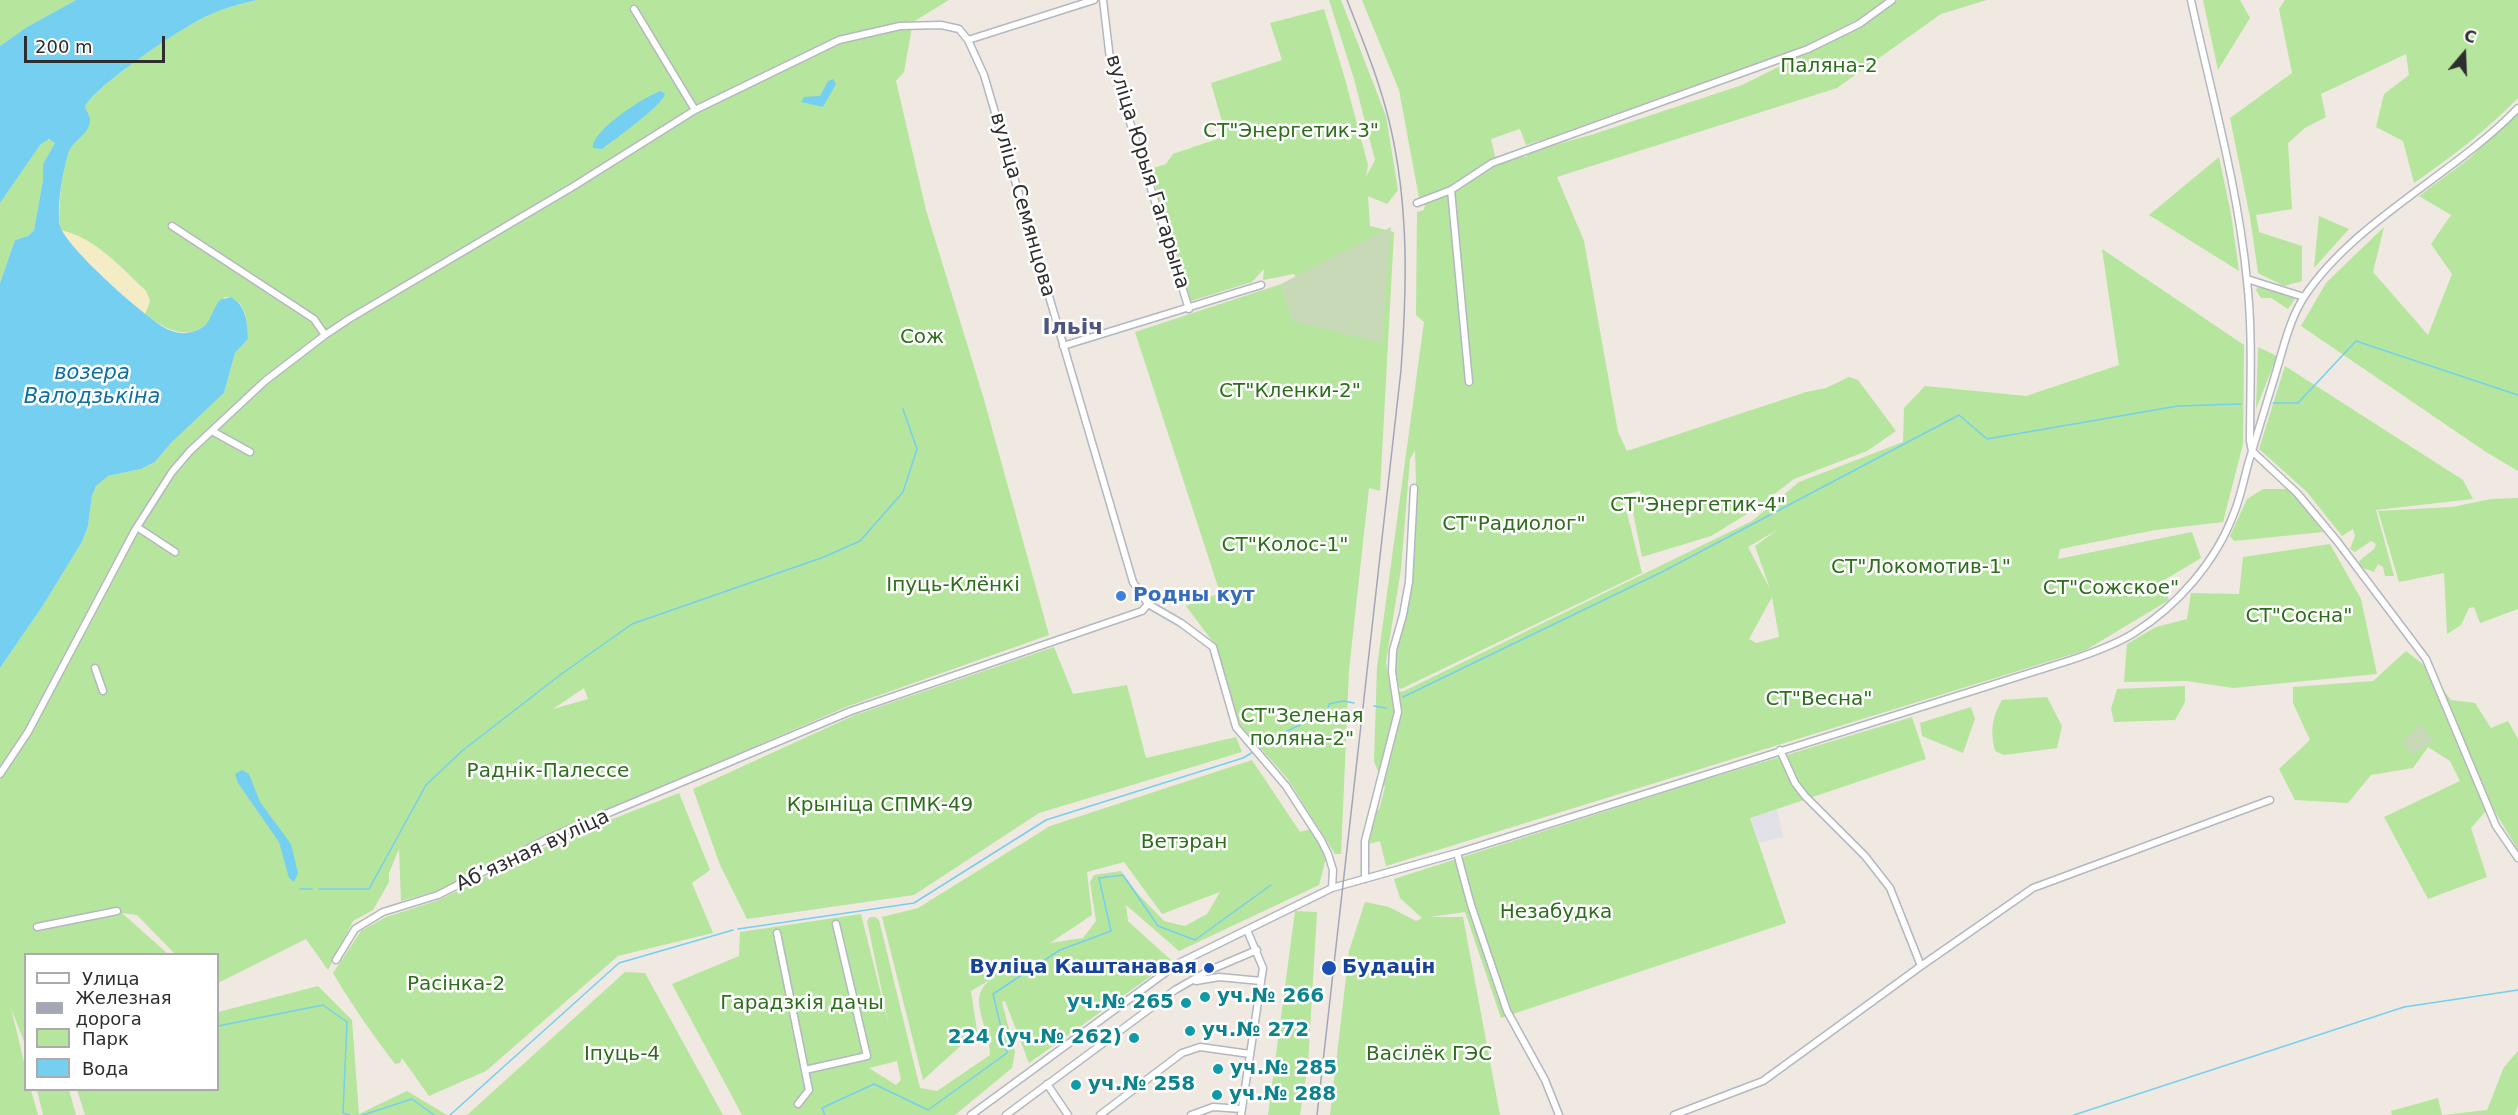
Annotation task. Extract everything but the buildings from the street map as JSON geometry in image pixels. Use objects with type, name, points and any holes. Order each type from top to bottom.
[{"type":"street","points":[[0,774],[28,732],[137,527],[172,472],[190,451],[266,381],[325,335],[574,186],[695,110],[839,40],[909,25],[941,24],[959,29],[968,40],[1095,0]]},
{"type":"street","name":"вуліца Юрыя Гагарына","points":[[1103,0],[1110,59],[1189,309]]},
{"type":"street","points":[[1417,203],[1451,190],[1492,162],[1808,49],[1859,24],[1892,0]]},
{"type":"street","points":[[2191,0],[2239,220],[2247,279],[2251,323],[2250,441],[2252,452],[2297,493],[2337,541],[2426,659],[2496,826],[2518,858]]},
{"type":"street","points":[[634,9],[695,110]]},
{"type":"street","name":"вуліца Семянцова","points":[[968,40],[984,75],[1133,582],[1148,604],[1181,622],[1213,647],[1236,727],[1286,786],[1321,840],[1329,854],[1333,870],[1332,888]]},
{"type":"street","points":[[971,1115],[1177,964],[1332,888],[1457,853],[2071,660],[2132,634],[2155,618],[2186,589],[2217,548],[2235,512],[2286,339],[2304,297],[2331,265],[2360,237],[2467,155],[2518,108]]},
{"type":"street","points":[[1451,190],[1469,382]]},
{"type":"street","points":[[172,226],[314,319],[325,335]]},
{"type":"street","points":[[2247,279],[2304,297]]},
{"type":"street","points":[[1063,346],[1261,285]]},
{"type":"street","points":[[212,431],[250,452]]},
{"type":"street","points":[[1365,879],[1365,841],[1398,712],[1392,672],[1393,650],[1409,582],[1414,488]]},
{"type":"street","points":[[137,527],[175,552]]},
{"type":"street","name":"Абʼязная вуліца","points":[[336,960],[355,929],[382,912],[438,895],[549,838],[852,711],[1142,610],[1148,604]]},
{"type":"street","points":[[95,668],[103,691]]},
{"type":"street","points":[[1780,750],[1795,783],[1804,796],[1866,856],[1890,888],[1921,966]]},
{"type":"street","points":[[1674,1115],[1763,1081],[2033,888],[2270,800]]},
{"type":"street","points":[[1457,853],[1471,905],[1507,1011],[1545,1080],[1559,1115]]},
{"type":"street","points":[[37,927],[117,911]]},
{"type":"street","points":[[805,1071],[867,1056],[836,924]]},
{"type":"street","points":[[1191,1115],[1213,1107],[1242,1112],[1263,965],[1247,930]]},
{"type":"street","points":[[777,933],[809,1090],[798,1104]]},
{"type":"street","points":[[1006,1115],[1187,984],[1210,970],[1257,950]]},
{"type":"street","points":[[1187,984],[1219,977],[1261,981]]},
{"type":"street","points":[[1100,1115],[1182,1053],[1200,1047],[1250,1054]]},
{"type":"street","points":[[1047,1084],[1068,1115]]},
{"type":"shaded area","points":[[1777,809],[1783,837],[1759,843],[1750,817]]},
{"type":"green space","points":[[0,0],[76,0],[27,27],[0,46]]},
{"type":"green space","points":[[257,0],[949,0],[913,22],[904,72],[896,81],[926,210],[983,396],[1049,635],[846,707],[583,821],[440,890],[401,901],[399,849],[389,873],[389,882],[373,910],[353,921],[328,970],[306,939],[219,982],[219,953],[174,953],[137,915],[122,913],[167,953],[24,953],[24,1041],[11,1008],[24,1062],[24,1091],[31,1091],[38,1115],[0,1115],[0,668],[42,607],[82,542],[88,526],[92,496],[96,486],[108,476],[141,469],[155,462],[171,443],[224,393],[235,353],[248,339],[242,306],[232,298],[225,297],[209,321],[193,331],[177,331],[160,325],[145,314],[150,301],[146,291],[117,263],[96,246],[60,230],[60,201],[67,153],[87,127],[85,107],[104,86],[159,45],[194,23],[230,7]],"holes":[[[584,688],[588,699],[553,709]]]},
{"type":"green space","points":[[1329,0],[1341,0],[1386,116],[1398,190],[1387,204],[1368,196],[1370,226],[1394,232],[1380,491],[1369,488],[1349,670],[1341,854],[1335,854],[1287,778],[1240,725],[1216,646],[1186,606],[1220,593],[1135,332],[1281,284],[1292,320],[1320,321],[1294,274],[1263,280],[1264,269],[1252,282],[1191,301],[1150,169],[1166,164],[1173,154],[1226,136],[1211,83],[1282,60],[1270,23],[1324,9],[1368,165],[1366,177],[1375,160],[1354,79]]},
{"type":"green space","points":[[1362,0],[1885,0],[1857,20],[1805,46],[1548,138],[1526,145],[1520,129],[1491,139],[1497,164],[1519,155],[1526,157],[1529,152],[1594,134],[1742,85],[1859,27],[1897,0],[1987,0],[1941,14],[1837,88],[1557,177],[1584,241],[1618,432],[1627,451],[1806,392],[1826,388],[1849,377],[1858,380],[1896,431],[1867,451],[1794,479],[1752,511],[1711,536],[1642,557],[1631,502],[1641,498],[1640,491],[1618,496],[1625,505],[1642,573],[1401,689],[1398,686],[1395,662],[1411,585],[1416,482],[1415,450],[1410,459],[1401,569],[1386,662],[1391,693],[1404,691],[1752,521],[1799,482],[1903,442],[1904,408],[1925,386],[2026,396],[2119,365],[2102,249],[2244,345],[2243,444],[2223,522],[2155,530],[2060,549],[2058,559],[2192,532],[2201,558],[2161,582],[2169,600],[2086,650],[1386,866],[1380,841],[1369,844],[1376,811],[1379,810],[1385,787],[1374,762],[1377,667],[1424,322],[1416,315],[1417,212],[1424,210],[1426,198],[1419,198],[1399,90]],"holes":[[[1777,530],[1755,546],[1770,589],[1748,547]],[[1772,597],[1779,637],[1756,643],[1749,639]]]},
{"type":"green space","points":[[2203,0],[2240,0],[2250,18],[2218,70]]},
{"type":"green space","points":[[2285,0],[2518,0],[2518,98],[2468,143],[2414,183],[2403,141],[2376,127],[2384,94],[2409,75],[2406,54],[2321,94],[2326,117],[2305,128],[2288,143],[2292,209],[2256,215],[2259,232],[2302,246],[2302,281],[2284,286],[2258,273],[2250,217],[2230,118],[2292,73],[2279,9]]},
{"type":"green space","points":[[2518,112],[2518,471],[2486,452],[2301,326],[2326,283],[2384,227],[2373,272],[2428,335],[2452,274],[2431,244],[2451,215],[2419,196],[2470,158]]},
{"type":"green space","points":[[47,140],[55,143],[43,164],[43,180],[34,230],[28,236],[15,240],[0,283],[0,203],[38,147]]},
{"type":"green space","points":[[2219,157],[2231,214],[2239,271],[2149,215]]},
{"type":"green space","points":[[2319,216],[2349,229],[2314,268]]},
{"type":"green space","points":[[1391,227],[1382,343],[1292,321],[1281,284]]},
{"type":"green space","points":[[2259,284],[2282,291],[2295,299],[2288,309],[2271,298],[2261,298],[2256,290]]},
{"type":"green space","points":[[2258,347],[2277,356],[2256,409]]},
{"type":"green space","points":[[2285,366],[2463,480],[2473,499],[2376,510],[2394,576],[2385,576],[2383,567],[2378,564],[2374,572],[2361,567],[2359,561],[2374,549],[2376,544],[2371,541],[2355,552],[2350,549],[2355,536],[2353,529],[2342,536],[2307,492],[2259,449]]},
{"type":"green space","points":[[2263,489],[2292,489],[2323,532],[2234,541],[2230,536],[2247,499]]},
{"type":"green space","points":[[2518,498],[2518,609],[2480,623],[2474,607],[2469,608],[2461,625],[2447,634],[2444,573],[2399,582],[2378,511],[2452,507],[2491,499]]},
{"type":"green space","name":"СТ\"Сосна\"","points":[[2330,544],[2361,599],[2377,674],[2233,688],[2187,681],[2124,682],[2127,644],[2156,627],[2187,619],[2191,593],[2239,594],[2243,557]]},
{"type":"green space","name":"Крыніца СПМК-49","points":[[1054,647],[1073,694],[1127,685],[1146,758],[1236,737],[1242,752],[1039,813],[914,895],[747,919],[720,865],[693,789],[855,715]]},
{"type":"green space","points":[[2406,651],[2424,665],[2451,700],[2475,703],[2491,728],[2508,721],[2518,739],[2518,850],[2491,805],[2471,828],[2487,877],[2428,899],[2384,817],[2460,781],[2450,761],[2428,747],[2413,768],[2371,775],[2348,803],[2295,800],[2279,769],[2310,740],[2293,703],[2293,687],[2373,681]]},
{"type":"green space","points":[[2185,686],[2185,702],[2175,720],[2114,722],[2111,709],[2117,689]]},
{"type":"green space","points":[[2047,697],[2062,726],[2057,748],[2004,755],[1995,751],[1993,724],[2002,700]]},
{"type":"green space","points":[[1971,707],[1975,719],[1963,753],[1922,736],[1920,723]]},
{"type":"green space","name":"Незабудка","points":[[1912,717],[1926,759],[1750,818],[1786,923],[1501,1018],[1465,912],[1430,917],[1463,917],[1500,1115],[1330,1115],[1349,951],[1365,902],[1389,907],[1416,921],[1422,918],[1400,898],[1394,879],[1694,783]]},
{"type":"green space","points":[[2421,724],[2433,741],[2413,755],[2402,742]]},
{"type":"green space","points":[[1252,760],[1300,832],[1311,829],[1326,858],[1319,885],[1179,951],[1126,905],[1128,921],[1172,961],[1029,1063],[1005,1001],[1002,1002],[1015,1052],[1012,1068],[955,1115],[742,1115],[672,984],[739,956],[740,932],[861,914],[889,1026],[867,921],[870,917],[875,917],[879,920],[920,1088],[937,1091],[990,1055],[988,1038],[980,1012],[980,996],[986,984],[1005,971],[971,991],[977,1031],[923,1080],[882,917],[918,908],[1050,826]],"holes":[[[1124,862],[1162,914],[1220,892],[1207,914],[1185,926],[1164,921],[1138,894],[1121,871],[1094,875],[1090,882],[1096,921],[1083,938],[1050,943],[1092,915],[1087,872]],[[897,1061],[901,1080],[896,1085],[869,1068]]]},
{"type":"green space","name":"Расінка-2","points":[[679,793],[710,870],[692,883],[713,933],[618,956],[486,1071],[429,1096],[402,1058],[400,1063],[395,1064],[333,973],[361,931],[386,917],[439,900],[564,838]]},
{"type":"green space","points":[[1295,911],[1317,912],[1308,1064],[1300,1115],[1268,1115]]},
{"type":"green space","name":"Іпуць-4","points":[[625,972],[645,973],[723,1115],[467,1115]]},
{"type":"green space","points":[[318,986],[352,1020],[359,1114],[407,1091],[447,1115],[85,1115],[77,1091],[219,1091],[219,1012]]},
{"type":"green space","points":[[2518,1051],[2518,1105],[2515,1115],[2443,1115],[2487,1110],[2504,1067]]},
{"type":"green space","points":[[37,1091],[69,1091],[76,1115],[43,1115]]},
{"type":"green space","points":[[2438,1098],[2442,1115],[2392,1115],[2391,1111]]},
{"type":"sand","points":[[60,230],[96,246],[146,291],[150,301],[145,314],[96,270]]},
{"type":"water","name":"возера Валодзькіна","points":[[76,0],[257,0],[224,9],[194,23],[139,59],[91,98],[85,107],[90,118],[87,130],[68,154],[61,188],[59,214],[63,232],[87,261],[123,295],[165,328],[183,333],[195,331],[209,321],[220,300],[231,297],[243,310],[247,321],[248,339],[235,353],[224,393],[171,443],[155,462],[141,469],[108,476],[96,486],[92,496],[88,526],[82,542],[42,607],[0,668],[0,283],[15,240],[28,236],[34,230],[43,180],[43,164],[55,143],[49,139],[40,145],[0,203],[0,46],[27,27]]},
{"type":"water","points":[[833,79],[836,84],[823,107],[801,102],[804,97],[820,96],[828,81]]},
{"type":"water","points":[[661,91],[665,94],[662,99],[647,114],[602,149],[593,148],[595,141],[609,124],[643,100]]},
{"type":"water","points":[[242,770],[249,774],[260,802],[291,844],[298,873],[294,882],[289,878],[279,842],[238,783],[235,774]]},
{"type":"waterway","points":[[2273,403],[2298,403],[2356,341],[2518,395]]},
{"type":"waterway","points":[[1403,697],[1662,572],[1959,415],[1987,439],[2178,406],[2241,404]]},
{"type":"waterway","points":[[319,889],[369,889],[426,785],[462,751],[560,675],[632,624],[824,557],[860,541],[903,492],[917,449],[903,409]]},
{"type":"waterway","points":[[1259,749],[1266,741],[1327,712],[1329,704],[1343,701],[1354,703]]},
{"type":"waterway","points":[[1374,706],[1386,708]]},
{"type":"waterway","points":[[738,929],[914,903],[1046,820],[1243,758],[1253,752]]},
{"type":"waterway","points":[[825,1115],[822,1108],[874,1084],[928,1110],[1007,1053],[993,994],[1060,950],[1111,931],[1099,878],[1123,875],[1158,926],[1195,940],[1271,885]]},
{"type":"waterway","points":[[300,889],[312,889]]},
{"type":"waterway","points":[[450,1115],[619,963],[733,930]]},
{"type":"waterway","points":[[2074,1115],[2404,1007],[2518,990]]},
{"type":"waterway","points":[[219,1026],[323,1005],[347,1022],[343,1113],[350,1115]]},
{"type":"waterway","points":[[363,1115],[412,1099],[434,1115]]},
{"type":"railway","points":[[1317,1115],[1401,370],[1405,278],[1401,186],[1390,125],[1371,62],[1347,0]]},
{"type":"place","name":"Родны кут","points":[[1121,596]]},
{"type":"place","name":"Вуліца Каштанавая","points":[[1209,968]]},
{"type":"place","name":"Будацін","points":[[1329,968]]},
{"type":"place","name":"уч.№ 266","points":[[1205,997]]},
{"type":"place","name":"уч.№ 265","points":[[1186,1003]]},
{"type":"place","name":"уч.№ 272","points":[[1190,1031]]},
{"type":"place","name":"224 (уч.№ 262)","points":[[1134,1038]]},
{"type":"place","name":"уч.№ 285","points":[[1218,1069]]},
{"type":"place","name":"уч.№ 258","points":[[1076,1085]]},
{"type":"place","name":"уч.№ 288","points":[[1217,1095]]},
{"type":"district","name":"Ільіч","points":[[1073,328]]},
{"type":"park label","name":"Паляна-2","points":[[1829,67]]},
{"type":"park label","name":"СТ\"Энергетик-3\"","points":[[1291,132]]},
{"type":"park label","name":"Сож","points":[[922,338]]},
{"type":"park label","name":"СТ\"Кленки-2\"","points":[[1290,392]]},
{"type":"park label","name":"СТ\"Энергетик-4\"","points":[[1698,506]]},
{"type":"park label","name":"СТ\"Радиолог\"","points":[[1514,525]]},
{"type":"park label","name":"СТ\"Колос-1\"","points":[[1285,546]]},
{"type":"park label","name":"СТ\"Локомотив-1\"","points":[[1921,568]]},
{"type":"park label","name":"Іпуць-Клёнкі","points":[[953,586]]},
{"type":"park label","name":"СТ\"Сожское\"","points":[[2111,589]]},
{"type":"park label","name":"СТ\"Весна\"","points":[[1819,700]]},
{"type":"park label","name":"СТ\"Зеленая поляна-2\"","points":[[1302,728]]},
{"type":"park label","name":"Раднік-Палессе","points":[[548,772]]},
{"type":"park label","name":"Ветэран","points":[[1184,843]]},
{"type":"park label","name":"Гарадзкія дачы","points":[[802,1004]]},
{"type":"park label","name":"Васілёк ГЭС","points":[[1429,1055]]}]
